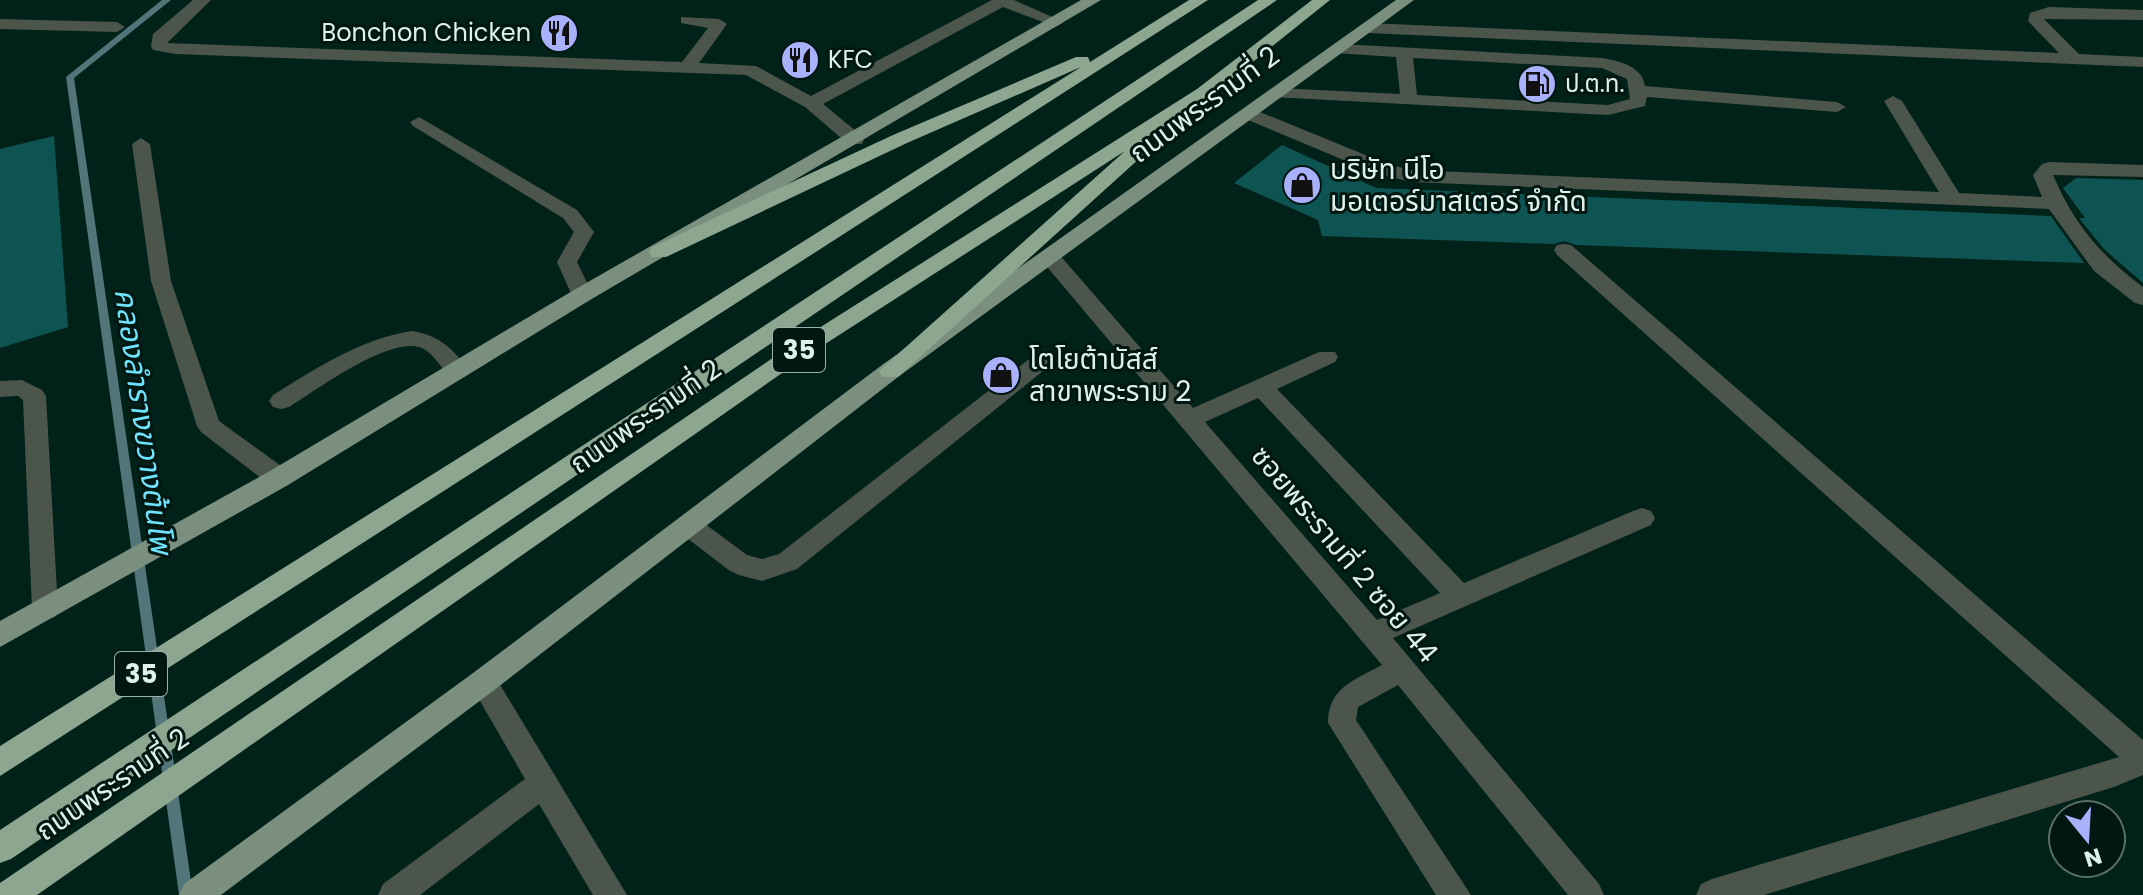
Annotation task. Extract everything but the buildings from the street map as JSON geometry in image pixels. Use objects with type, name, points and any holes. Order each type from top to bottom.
[{"type":"highway","name":"ถนนพระรามที่ 2","points":[[7,759],[994,128],[1082,61],[1189,0]]},
{"type":"highway","points":[[7,759],[1200,0]]},
{"type":"highway","points":[[0,848],[1269,0]]},
{"type":"highway","name":"ถนนพระรามที่ 2","points":[[10,895],[797,352],[1203,93],[1322,0]]},
{"type":"highway","points":[[659,252],[900,139],[1082,61]]},
{"type":"highway","points":[[890,371],[1203,93]]},
{"type":"main road","points":[[0,635],[279,478],[582,295],[1093,0]]},
{"type":"main road","name":"ถนนพระรามที่ 2","points":[[195,895],[483,682],[890,371],[1406,0]]},
{"type":"street","points":[[203,0],[159,38],[159,46],[750,70],[811,103],[855,140]]},
{"type":"street","points":[[811,103],[1001,0],[1056,22]]},
{"type":"street","points":[[2074,59],[2036,21],[2036,16],[2049,12],[2143,15]]},
{"type":"street","points":[[687,20],[719,24],[687,68]]},
{"type":"street","points":[[0,24],[117,27]]},
{"type":"street","points":[[1368,28],[2143,62]]},
{"type":"street","points":[[1278,93],[1608,110],[1639,102],[1635,77],[1621,68],[1603,63],[1340,49]]},
{"type":"street","points":[[1404,53],[1409,100]]},
{"type":"street","points":[[1637,91],[1837,107]]},
{"type":"street","points":[[1893,101],[1952,198]]},
{"type":"street","points":[[1249,114],[1384,170],[1412,176],[2055,203]]},
{"type":"street","points":[[419,122],[570,214],[584,232],[567,262],[582,295]]},
{"type":"street","points":[[141,144],[161,281],[209,426],[279,478]]},
{"type":"street","points":[[2143,171],[2049,168],[2043,175],[2055,203],[2101,266],[2143,298]]},
{"type":"street","points":[[1564,250],[2143,760],[2114,773],[1712,895]]},
{"type":"street","name":"ซอยพระรามที่ 2 ซอย 44","points":[[1050,257],[1373,634],[1588,895]]},
{"type":"street","points":[[281,401],[371,349],[405,336],[428,341],[457,371]]},
{"type":"street","points":[[1189,420],[1327,357]]},
{"type":"street","points":[[688,525],[739,564],[762,570],[788,562],[1045,358]]},
{"type":"street","points":[[0,389],[22,388],[34,396],[45,609]]},
{"type":"street","points":[[1262,388],[1459,595]]},
{"type":"street","points":[[1373,634],[1642,518]]},
{"type":"street","points":[[1401,669],[1348,698],[1342,707],[1342,723],[1455,895]]},
{"type":"street","points":[[483,682],[611,895]]},
{"type":"street","points":[[394,895],[543,783]]},
{"type":"waterway","name":"คลองลำรางขวางต้นโพ","points":[[167,0],[70,77],[186,895]]},
{"type":"place","name":"Bonchon Chicken","points":[[559,33]]},
{"type":"place","name":"KFC","points":[[800,60]]},
{"type":"place","name":"ป.ต.ท.","points":[[1537,84]]},
{"type":"place","name":"บริษัท นีโอ มอเตอร์มาสเตอร์ จำกัด","points":[[1302,185]]},
{"type":"place","name":"โตโยต้าบัสส์ สาขาพระราม 2","points":[[1001,375]]}]
